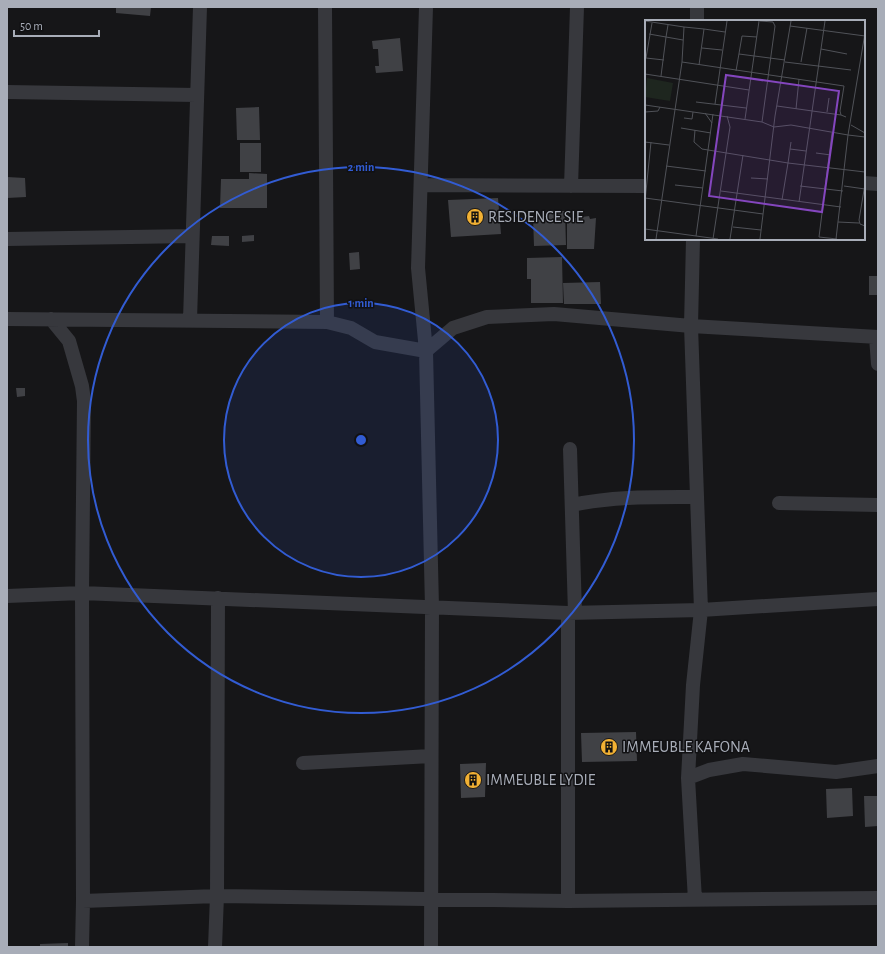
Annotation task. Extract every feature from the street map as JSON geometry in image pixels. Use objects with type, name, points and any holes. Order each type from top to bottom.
[{"type":"street","points":[[190,320],[200,7]]},
{"type":"street","points":[[325,7],[327,322]]},
{"type":"street","points":[[426,7],[422,185],[418,268],[426,351],[432,607],[430,898],[432,947]]},
{"type":"street","points":[[571,186],[577,7]]},
{"type":"street","points":[[696,20],[697,7]]},
{"type":"street","points":[[7,92],[196,95]]},
{"type":"street","points":[[865,183],[878,184]]},
{"type":"street","points":[[422,185],[645,186]]},
{"type":"street","points":[[7,239],[192,236]]},
{"type":"street","points":[[693,240],[691,326],[701,610],[693,685],[688,778],[695,900]]},
{"type":"street","points":[[426,351],[453,328],[487,317],[554,314],[691,326],[877,337],[878,364]]},
{"type":"street","points":[[7,318],[327,322],[351,328],[375,342],[426,351]]},
{"type":"street","points":[[50,319],[69,341],[82,386],[84,401],[82,593],[84,902],[82,947]]},
{"type":"street","points":[[568,901],[572,505],[570,450]]},
{"type":"street","points":[[572,505],[601,499],[623,497],[697,497]]},
{"type":"street","points":[[779,503],[878,504]]},
{"type":"street","points":[[7,596],[82,593],[571,613],[701,610],[878,599]]},
{"type":"street","points":[[215,947],[217,896],[218,598]]},
{"type":"street","points":[[303,763],[431,756]]},
{"type":"street","points":[[688,778],[709,770],[743,764],[836,772],[878,766]]},
{"type":"street","points":[[84,902],[217,896],[568,901],[878,898]]},
{"type":"building","points":[[116,7],[151,7],[150,16],[116,13]]},
{"type":"building","points":[[400,38],[403,71],[376,73],[375,66],[379,66],[378,49],[373,49],[372,41]]},
{"type":"building","points":[[259,107],[260,140],[237,140],[236,108]]},
{"type":"building","points":[[240,143],[261,143],[261,172],[240,172]]},
{"type":"building","points":[[249,173],[267,174],[267,208],[220,208],[221,179],[249,179]]},
{"type":"building","points":[[7,177],[25,178],[26,197],[7,198]]},
{"type":"building","name":"RESIDENCE SIE","points":[[498,198],[501,234],[451,237],[448,200]]},
{"type":"building","points":[[546,211],[565,211],[566,245],[534,246],[533,217],[546,217]]},
{"type":"building","points":[[589,216],[590,219],[596,218],[594,249],[567,249],[567,219]]},
{"type":"building","points":[[254,235],[254,241],[242,242],[242,236]]},
{"type":"building","points":[[212,236],[229,236],[229,246],[211,245]]},
{"type":"building","points":[[359,252],[360,269],[350,270],[349,253]]},
{"type":"building","points":[[562,257],[563,303],[531,303],[531,279],[527,279],[527,258]]},
{"type":"building","points":[[869,276],[878,276],[878,295],[869,295]]},
{"type":"building","points":[[600,282],[601,304],[564,304],[563,283]]},
{"type":"building","points":[[16,388],[25,388],[25,396],[17,397]]},
{"type":"building","name":"IMMEUBLE KAFONA","points":[[636,732],[637,761],[582,762],[581,733]]},
{"type":"building","name":"IMMEUBLE LYDIE","points":[[486,763],[485,797],[461,798],[460,764]]},
{"type":"building","points":[[852,788],[853,816],[827,818],[826,789]]},
{"type":"building","points":[[864,796],[878,796],[878,826],[865,827]]},
{"type":"building","points":[[68,943],[68,947],[40,947],[40,944]]},
{"type":"place","name":"RESIDENCE SIE","points":[[475,217]]},
{"type":"place","name":"IMMEUBLE KAFONA","points":[[609,747]]},
{"type":"place","name":"IMMEUBLE LYDIE","points":[[473,780]]}]
